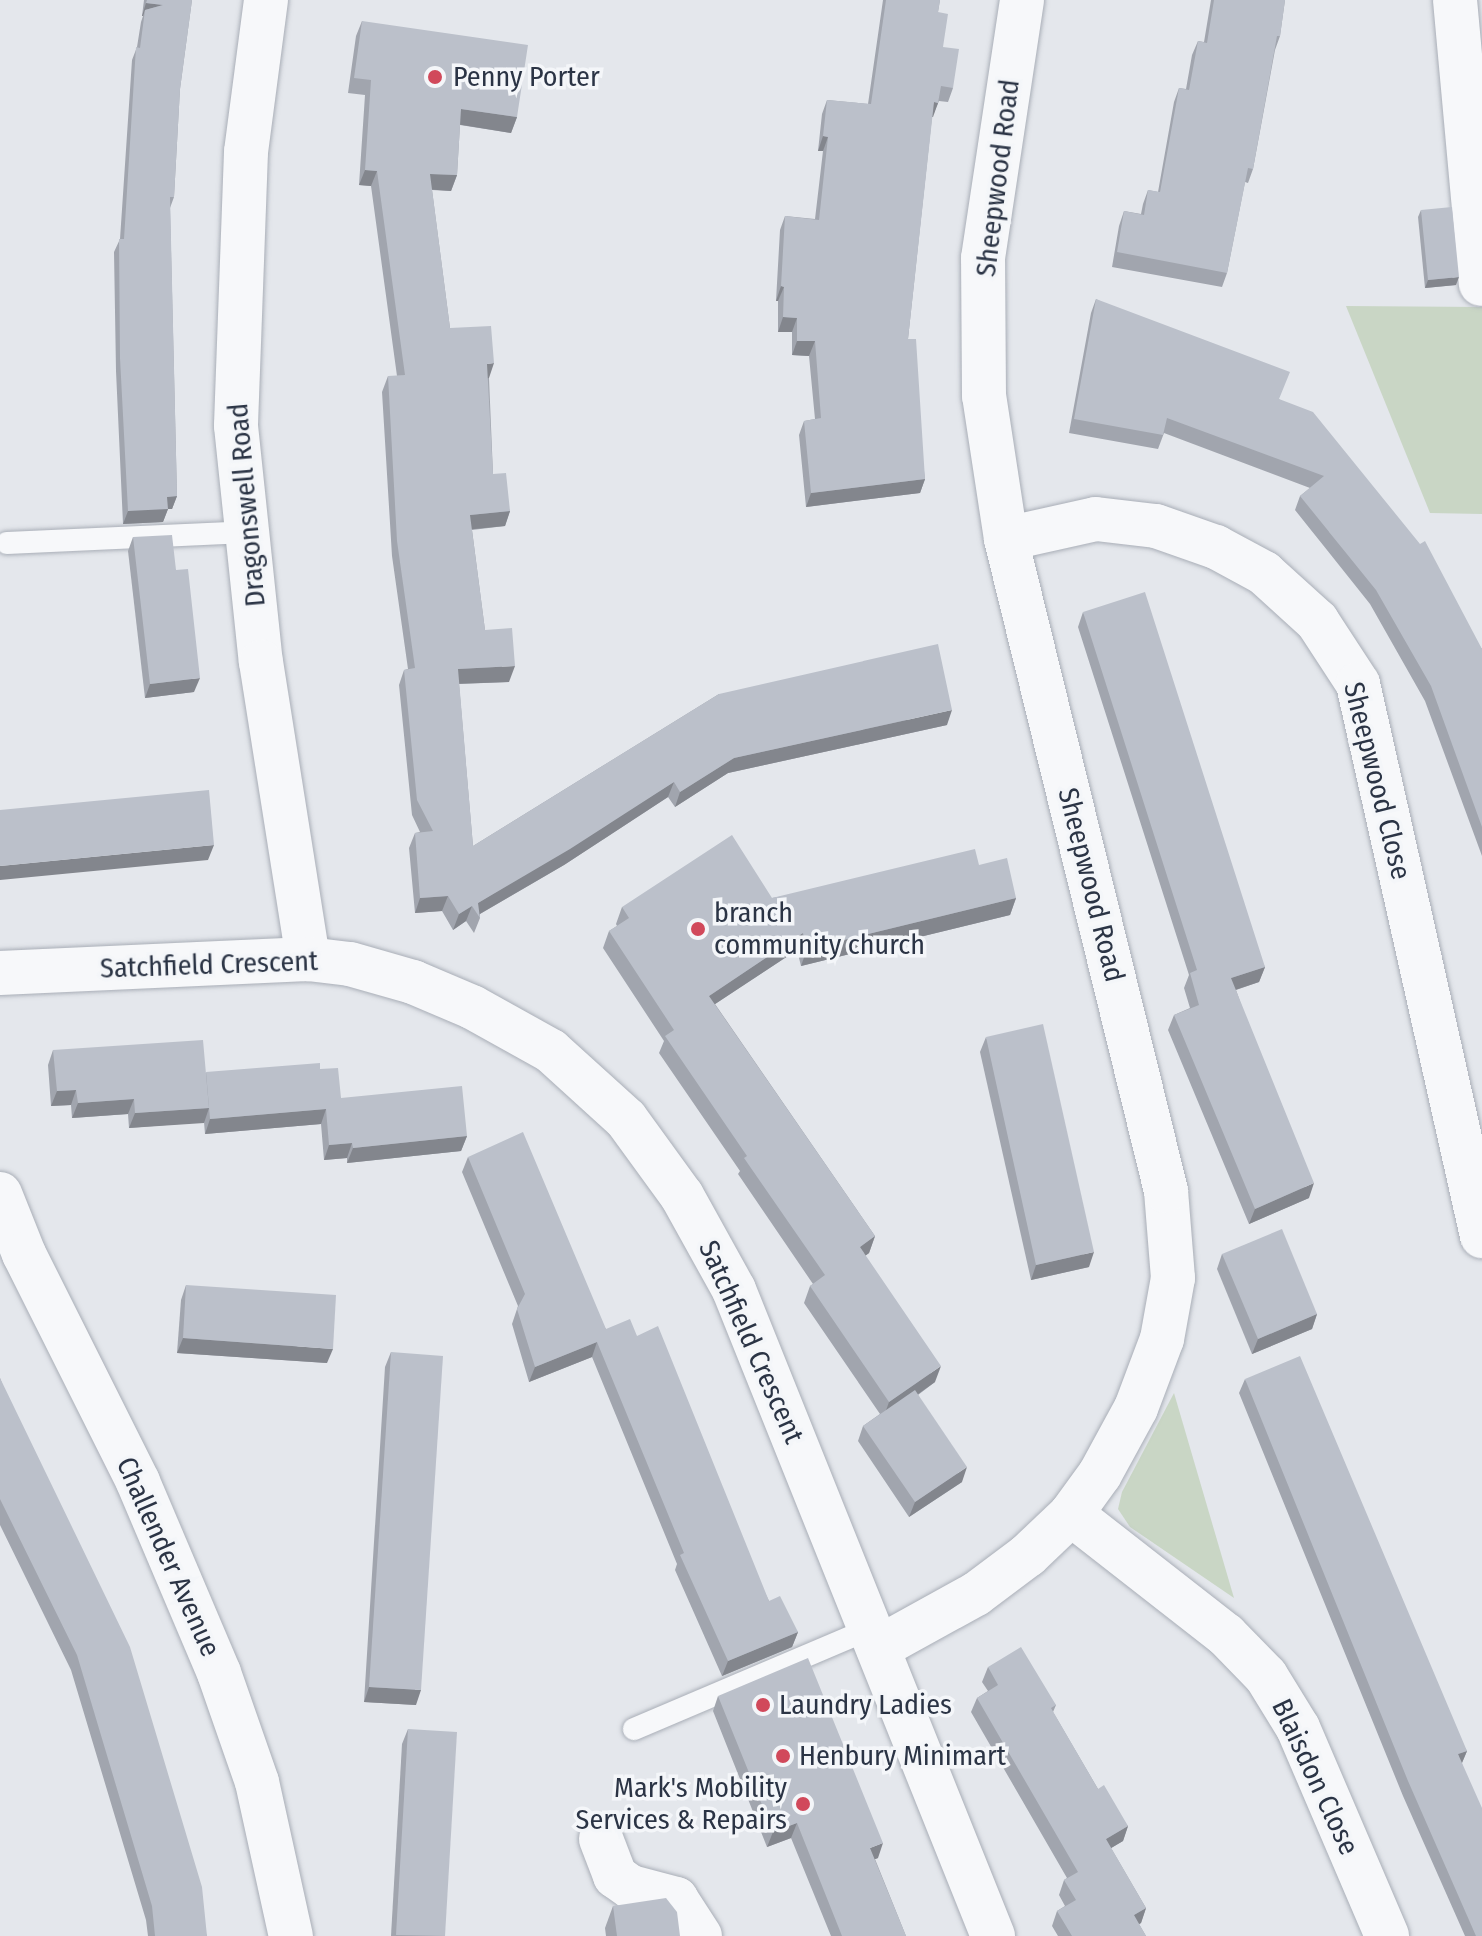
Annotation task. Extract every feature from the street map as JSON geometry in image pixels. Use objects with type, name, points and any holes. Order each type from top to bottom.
[{"type":"street","name":"Dragonswell Road","points":[[266,0],[246,152],[236,426],[261,662],[308,959]]},
{"type":"street","name":"Sheepwood Road","points":[[874,1638],[976,1594],[1028,1555],[1071,1514],[1100,1474],[1136,1408],[1162,1339],[1173,1278],[1166,1191],[1006,539],[984,396],[983,258],[1022,0]]},
{"type":"street","points":[[1455,0],[1481,284]]},
{"type":"street","name":"Sheepwood Close","points":[[1006,539],[1096,519],[1156,526],[1216,547],[1264,573],[1317,621],[1358,684],[1482,1236]]},
{"type":"street","name":"Satchfield Crescent","points":[[0,973],[308,959],[350,964],[472,1007],[551,1051],[626,1119],[682,1196],[734,1290],[993,1936]]},
{"type":"street","name":"Challender Avenue","points":[[0,1194],[24,1254],[138,1482],[219,1673],[257,1782],[291,1936]]},
{"type":"street","name":"Blaisdon Close","points":[[1071,1514],[1226,1635],[1266,1676],[1298,1728],[1387,1936]]},
{"type":"street","points":[[601,1839],[615,1876],[631,1887],[676,1899],[700,1936]]},
{"type":"lane","points":[[7,543],[247,532]]},
{"type":"lane","points":[[634,1729],[874,1638]]},
{"type":"green space","points":[[1346,306],[1482,307],[1482,514],[1430,513]]},
{"type":"green space","points":[[1174,1393],[1234,1598],[1130,1527],[1118,1509],[1122,1492]]},
{"type":"building","points":[[147,0],[192,0],[180,89],[174,197],[170,197],[177,496],[167,497],[168,509],[128,511],[120,358],[119,239],[124,239],[136,47],[140,48],[145,10],[163,5],[146,3]]},
{"type":"building","points":[[886,0],[940,0],[938,12],[948,14],[943,47],[959,49],[953,88],[941,86],[938,103],[934,102],[908,339],[916,339],[925,479],[811,493],[804,421],[821,418],[815,341],[797,341],[797,318],[783,317],[784,287],[781,286],[785,216],[819,220],[828,137],[823,136],[827,100],[871,104]]},
{"type":"building","points":[[1214,0],[1285,0],[1253,169],[1248,168],[1227,273],[1117,252],[1124,211],[1144,215],[1148,190],[1160,192],[1179,88],[1189,90],[1198,41],[1207,43]]},
{"type":"building","points":[[362,21],[528,45],[517,117],[461,109],[457,175],[430,174],[450,328],[491,326],[494,363],[487,364],[493,474],[506,473],[510,511],[470,515],[485,630],[512,628],[515,666],[458,669],[473,846],[719,694],[938,644],[952,710],[734,758],[680,792],[674,782],[478,903],[480,918],[472,906],[459,914],[448,896],[420,898],[415,833],[433,831],[417,800],[404,670],[415,668],[397,541],[388,376],[405,375],[377,171],[365,170],[371,80],[354,78]]},
{"type":"building","points":[[1452,207],[1459,277],[1428,280],[1421,210]]},
{"type":"building","points":[[1096,299],[1290,372],[1279,399],[1313,412],[1420,544],[1425,541],[1482,649],[1482,827],[1431,686],[1376,590],[1300,496],[1324,476],[1167,418],[1163,435],[1074,419]]},
{"type":"building","points":[[172,535],[176,570],[188,569],[200,678],[150,684],[133,537]]},
{"type":"building","points":[[1145,592],[1265,967],[1231,978],[1314,1183],[1255,1209],[1174,1015],[1199,1005],[1190,973],[1197,970],[1083,612]]},
{"type":"building","points":[[209,790],[214,845],[0,866],[0,810]]},
{"type":"building","points":[[732,835],[772,898],[975,849],[979,865],[1007,858],[1016,898],[807,949],[803,933],[709,996],[875,1236],[860,1247],[941,1366],[889,1402],[810,1286],[825,1275],[665,1036],[674,1030],[609,931],[629,918],[622,907]]},
{"type":"building","points":[[1043,1024],[1094,1252],[1036,1265],[986,1037]]},
{"type":"building","points":[[203,1040],[209,1108],[135,1113],[134,1099],[78,1103],[76,1090],[57,1091],[53,1050]]},
{"type":"building","points":[[320,1063],[320,1069],[338,1068],[341,1098],[462,1086],[467,1136],[353,1148],[352,1143],[329,1145],[326,1109],[210,1119],[206,1072]]},
{"type":"building","points":[[523,1132],[606,1329],[630,1319],[637,1336],[658,1326],[769,1601],[780,1596],[798,1632],[728,1661],[680,1555],[684,1553],[597,1342],[535,1367],[517,1309],[525,1294],[468,1157]]},
{"type":"building","points":[[1282,1229],[1317,1314],[1258,1339],[1222,1254]]},
{"type":"building","points":[[186,1285],[336,1295],[333,1349],[183,1338]]},
{"type":"building","points":[[391,1352],[443,1356],[421,1690],[369,1687]]},
{"type":"building","points":[[1300,1356],[1467,1751],[1458,1754],[1482,1808],[1482,1936],[1476,1936],[1408,1781],[1245,1379]]},
{"type":"building","points":[[0,1378],[130,1647],[202,1887],[207,1936],[155,1936],[152,1906],[77,1655],[0,1499]]},
{"type":"building","points":[[915,1390],[967,1467],[915,1502],[863,1426]]},
{"type":"building","points":[[1021,1647],[1056,1705],[1051,1708],[1098,1789],[1104,1785],[1128,1826],[1106,1839],[1146,1908],[1134,1915],[1146,1936],[1072,1936],[1057,1911],[1076,1900],[1064,1880],[1078,1872],[977,1698],[998,1685],[988,1667]]},
{"type":"building","points":[[808,1658],[883,1843],[870,1848],[906,1936],[842,1936],[797,1823],[773,1832],[718,1696]]},
{"type":"building","points":[[408,1729],[457,1732],[445,1936],[396,1935]]},
{"type":"building","points":[[666,1898],[677,1912],[680,1936],[617,1936],[613,1906]]},
{"type":"place","name":"Penny Porter","points":[[435,77]]},
{"type":"place","name":"branch community church","points":[[698,929]]},
{"type":"place","name":"Laundry Ladies","points":[[763,1705]]},
{"type":"place","name":"Henbury Minimart","points":[[783,1756]]},
{"type":"place","name":"Mark's Mobility Services & Repairs","points":[[803,1804]]}]
